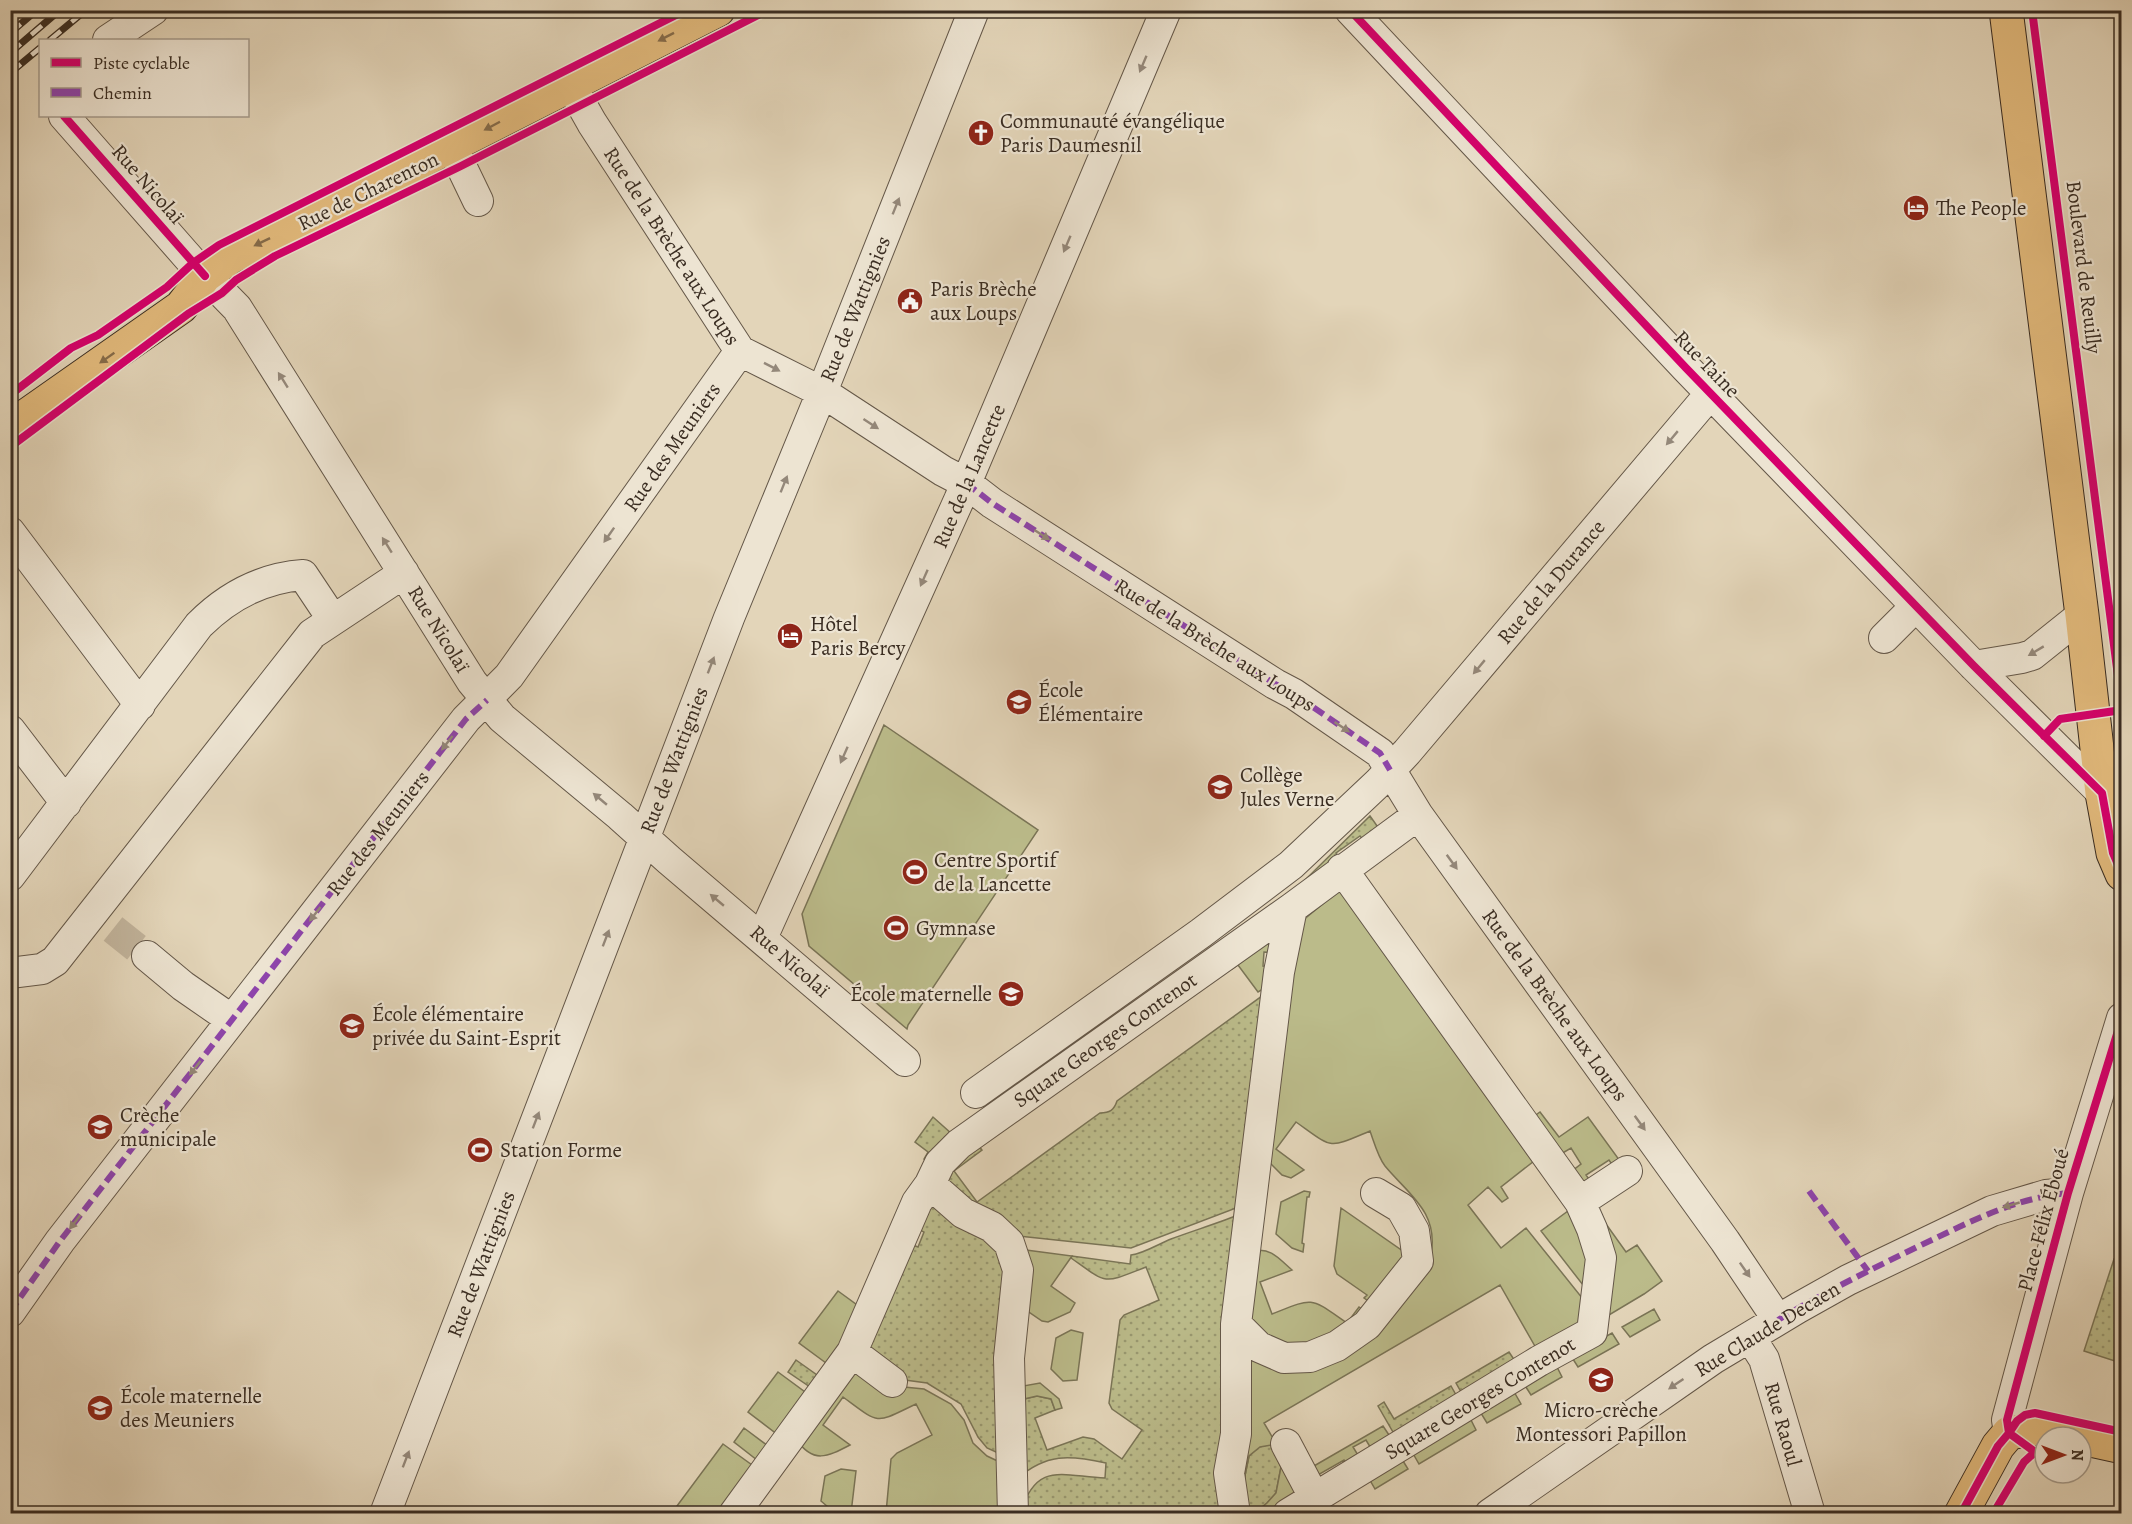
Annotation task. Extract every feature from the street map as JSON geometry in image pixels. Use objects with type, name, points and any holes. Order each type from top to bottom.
[{"type":"main road","name":"Rue de Charenton","points":[[10,426],[181,307],[205,276],[231,257],[452,147],[570,84],[718,10]]},
{"type":"main road","points":[[2006,10],[2082,615],[2102,793],[2114,859],[2121,874]]},
{"type":"main road","points":[[1961,1514],[1998,1446],[2010,1433],[2033,1429]]},
{"type":"main road","points":[[2093,1440],[2121,1447]]},
{"type":"street","points":[[110,39],[153,10]]},
{"type":"street","name":"Rue de Wattignies","points":[[385,1514],[729,618],[974,10]]},
{"type":"street","name":"Rue de la Lancette","points":[[762,938],[966,483],[1166,10]]},
{"type":"street","name":"Rue Taine","points":[[1350,10],[1710,394],[1974,666],[2102,793]]},
{"type":"street","name":"Rue de la Brèche aux Loups","points":[[570,84],[592,123],[740,351],[822,392],[1275,684],[1294,694],[1380,753],[1418,815],[1725,1240],[1778,1320]]},
{"type":"street","name":"Rue Nicolaï","points":[[65,117],[205,276],[237,308],[472,681],[502,718],[905,1061]]},
{"type":"street","points":[[452,147],[478,201]]},
{"type":"street","name":"Rue des Meuniers","points":[[12,1307],[60,1240],[466,719],[509,676],[740,351]]},
{"type":"street","name":"Rue de la Durance","points":[[976,1093],[1201,933],[1291,865],[1390,770],[1710,394]]},
{"type":"street","points":[[10,532],[140,705]]},
{"type":"street","points":[[10,973],[42,969],[103,921],[312,634],[404,573]]},
{"type":"street","points":[[10,876],[199,626],[217,607],[250,588],[271,580],[303,575],[333,620]]},
{"type":"street","points":[[1884,638],[1916,606]]},
{"type":"street","points":[[1974,666],[2032,655],[2082,615]]},
{"type":"street","points":[[10,730],[66,803]]},
{"type":"street","name":"Square Georges Contenot","points":[[734,1514],[852,1352],[917,1202],[930,1184],[940,1163],[959,1144],[1292,908],[1418,815]]},
{"type":"street","name":"Square Georges Contenot","points":[[1288,1514],[1530,1367],[1592,1332],[1601,1258],[1580,1202],[1342,869]]},
{"type":"street","points":[[1235,1514],[1229,1473],[1236,1434],[1236,1324],[1279,972],[1292,908]]},
{"type":"street","points":[[147,956],[183,986],[232,1020]]},
{"type":"street","name":"Place Félix Éboué","points":[[2010,1433],[2007,1420],[2068,1193],[2121,1018]]},
{"type":"street","points":[[1580,1202],[1627,1171]]},
{"type":"street","points":[[930,1184],[963,1213],[993,1227],[1009,1243],[1018,1270],[1010,1358],[1013,1514]]},
{"type":"street","points":[[1236,1324],[1258,1347],[1284,1358],[1310,1357],[1337,1346],[1367,1325],[1418,1261],[1414,1230],[1401,1208],[1376,1193]]},
{"type":"street","name":"Rue Claude Decaen","points":[[1490,1514],[1713,1359],[1848,1281],[1992,1211],[2046,1195],[2068,1193]]},
{"type":"street","name":"Rue Raoul","points":[[1750,1337],[1764,1359],[1810,1514]]},
{"type":"street","points":[[852,1352],[892,1382]]},
{"type":"street","points":[[1286,1444],[1314,1497]]},
{"type":"green space","name":"Centre Sportif de la Lancette","points":[[884,725],[1038,830],[907,1029],[809,946],[802,914]]},
{"type":"green space","points":[[1370,816],[1380,830],[1364,841],[1360,836],[1336,853],[1340,860],[931,1165],[924,1159],[928,1152],[915,1142],[933,1117],[952,1134],[1302,883]]},
{"type":"green space","points":[[1341,889],[1534,1161],[1501,1187],[1508,1198],[1502,1202],[1488,1187],[1468,1205],[1501,1248],[1526,1228],[1587,1304],[1578,1326],[1540,1355],[1500,1285],[1264,1423],[1296,1477],[1299,1496],[1268,1513],[1255,1513],[1276,1493],[1281,1467],[1271,1445],[1260,1447],[1249,1456],[1238,1509],[1241,1340],[1311,1366],[1431,1255],[1431,1227],[1426,1216],[1420,1205],[1383,1162],[1370,1131],[1346,1141],[1331,1143],[1296,1122],[1276,1149],[1304,1170],[1291,1178],[1282,1175],[1270,1163],[1296,926]]},
{"type":"green space","points":[[1276,923],[1278,953],[1264,952],[1263,966],[1276,967],[1273,983],[1258,992],[1238,965],[1232,969],[1226,961]]},
{"type":"green space","points":[[1273,988],[1244,1205],[1131,1248],[1010,1235],[954,1198],[945,1172],[976,1142],[982,1150],[954,1171],[977,1202],[1100,1113],[1111,1110],[1117,1101]]},
{"type":"green space","points":[[1540,1112],[1559,1137],[1588,1117],[1620,1161],[1613,1166],[1609,1160],[1586,1175],[1591,1182],[1584,1185],[1568,1174],[1581,1164],[1571,1148],[1556,1157],[1529,1120]]},
{"type":"green space","points":[[1304,1191],[1310,1192],[1307,1197],[1303,1252],[1292,1248],[1276,1234],[1281,1202]]},
{"type":"green space","points":[[929,1200],[1004,1248],[1003,1452],[987,1448],[978,1437],[961,1404],[927,1383],[905,1380],[864,1343],[910,1244],[918,1247],[924,1232],[916,1228]]},
{"type":"green space","points":[[1341,1208],[1407,1254],[1360,1320],[1304,1351],[1253,1328],[1246,1282],[1254,1251],[1270,1253],[1292,1270],[1260,1282],[1272,1314],[1311,1302],[1325,1308],[1347,1323],[1359,1307],[1362,1309],[1368,1301],[1364,1298],[1367,1295],[1337,1274],[1334,1266]]},
{"type":"green space","points":[[1572,1208],[1583,1225],[1590,1294],[1541,1231]]},
{"type":"green space","points":[[1596,1210],[1626,1252],[1637,1245],[1662,1281],[1604,1318]]},
{"type":"green space","points":[[1243,1213],[1231,1513],[1020,1513],[1034,1485],[1043,1479],[1063,1474],[1105,1478],[1106,1463],[1081,1458],[1059,1458],[1038,1464],[1017,1479],[1024,1399],[1037,1396],[1051,1399],[1055,1410],[1035,1418],[1047,1450],[1083,1437],[1094,1439],[1122,1459],[1142,1430],[1112,1409],[1109,1403],[1120,1320],[1124,1315],[1159,1300],[1146,1267],[1121,1277],[1106,1279],[1093,1273],[1071,1258],[1072,1256],[1130,1264],[1131,1255]]},
{"type":"green space","points":[[1026,1250],[1072,1256],[1051,1286],[1075,1303],[1070,1312],[1048,1322],[1042,1321],[1026,1310]]},
{"type":"green space","points":[[2114,1259],[2121,1262],[2121,1363],[2084,1351]]},
{"type":"green space","points":[[838,1291],[864,1310],[826,1363],[799,1343]]},
{"type":"green space","points":[[1654,1309],[1660,1320],[1630,1337],[1622,1327]]},
{"type":"green space","points":[[1071,1330],[1083,1333],[1077,1380],[1063,1381],[1051,1369],[1056,1338]]},
{"type":"green space","points":[[1612,1333],[1619,1344],[1578,1367],[1571,1356]]},
{"type":"green space","points":[[1509,1352],[1519,1367],[1465,1399],[1456,1383]]},
{"type":"green space","points":[[796,1360],[824,1380],[816,1391],[788,1372]]},
{"type":"green space","points":[[855,1365],[904,1387],[924,1389],[951,1404],[964,1420],[973,1443],[987,1456],[1004,1464],[1007,1513],[886,1513],[891,1459],[897,1453],[932,1435],[916,1404],[884,1418],[878,1418],[865,1413],[843,1397],[823,1425],[850,1445],[834,1453],[821,1456],[814,1455],[802,1447],[796,1439]]},
{"type":"green space","points":[[1556,1365],[1562,1377],[1531,1395],[1524,1384]]},
{"type":"green space","points":[[778,1372],[805,1392],[787,1416],[782,1438],[748,1412]]},
{"type":"green space","points":[[1040,1383],[1059,1399],[1062,1408],[1055,1410],[1051,1399],[1037,1396],[1024,1399],[1023,1386]]},
{"type":"green space","points":[[1451,1386],[1460,1402],[1397,1439],[1378,1406],[1384,1402],[1394,1419]]},
{"type":"green space","points":[[1513,1390],[1521,1404],[1487,1423],[1479,1410]]},
{"type":"green space","points":[[1469,1416],[1476,1430],[1419,1464],[1411,1450]]},
{"type":"green space","points":[[1383,1426],[1393,1441],[1373,1452],[1366,1440],[1353,1447],[1361,1460],[1348,1467],[1344,1460],[1318,1475],[1307,1470]]},
{"type":"green space","points":[[744,1428],[768,1446],[757,1460],[734,1442]]},
{"type":"green space","points":[[723,1444],[752,1465],[729,1512],[720,1507],[714,1513],[671,1514]]},
{"type":"green space","points":[[1271,1444],[1281,1467],[1276,1493],[1255,1513],[1239,1513],[1249,1456],[1259,1447]]},
{"type":"green space","points":[[1400,1456],[1408,1469],[1375,1489],[1367,1475]]},
{"type":"green space","points":[[841,1469],[856,1471],[851,1513],[835,1513],[821,1501],[825,1476]]},
{"type":"tunnel","points":[[113,929],[147,956]]},
{"type":"railway","points":[[10,14],[15,10]]},
{"type":"railway","points":[[10,33],[37,10]]},
{"type":"railway","points":[[10,53],[60,10]]},
{"type":"railway","points":[[51,39],[86,10]]},
{"type":"railway","points":[[10,73],[39,49]]},
{"type":"marked path","points":[[966,483],[992,503],[1294,694],[1380,753],[1390,770]]},
{"type":"marked path","points":[[10,1312],[60,1241],[466,719],[487,700]]},
{"type":"marked path","points":[[1809,1191],[1868,1271]]},
{"type":"marked path","points":[[1778,1320],[1847,1282],[1972,1221],[2028,1200],[2068,1193]]},
{"type":"cycle path","points":[[10,395],[71,348],[98,335],[167,287],[193,263],[219,245],[686,10]]},
{"type":"cycle path","points":[[10,447],[188,314],[275,256],[461,166],[768,10]]},
{"type":"cycle path","points":[[1350,10],[1686,368],[1974,666],[2102,793],[2113,853],[2122,874]]},
{"type":"cycle path","name":"Boulevard de Reuilly","points":[[2032,10],[2122,707]]},
{"type":"cycle path","points":[[65,117],[205,276]]},
{"type":"cycle path","points":[[2044,736],[2060,719],[2122,710]]},
{"type":"cycle path","points":[[2033,1451],[2009,1433],[2007,1420],[2068,1193],[2122,1018]]},
{"type":"cycle path","points":[[1961,1514],[1998,1446],[2017,1421],[2025,1415],[2035,1413],[2122,1432]]},
{"type":"cycle path","points":[[1993,1514],[2024,1462],[2033,1454]]},
{"type":"place","name":"Communauté évangélique Paris Daumesnil","points":[[981,133]]},
{"type":"place","name":"The People","points":[[1916,208]]},
{"type":"place","name":"Paris Brèche aux Loups","points":[[910,301]]},
{"type":"place","name":"Hôtel Paris Bercy","points":[[790,636]]},
{"type":"place","name":"École Élémentaire","points":[[1019,702]]},
{"type":"place","name":"Collège Jules Verne","points":[[1220,787]]},
{"type":"place","name":"Centre Sportif de la Lancette","points":[[915,872]]},
{"type":"place","name":"Gymnase","points":[[896,928]]},
{"type":"place","name":"École maternelle","points":[[1011,994]]},
{"type":"place","name":"École élémentaire privée du Saint-Esprit","points":[[352,1026]]},
{"type":"place","name":"Crèche municipale","points":[[100,1127]]},
{"type":"place","name":"Station Forme","points":[[480,1150]]},
{"type":"place","name":"Micro-crèche Montessori Papillon","points":[[1601,1380]]},
{"type":"place","name":"École maternelle des Meuniers","points":[[100,1408]]}]
